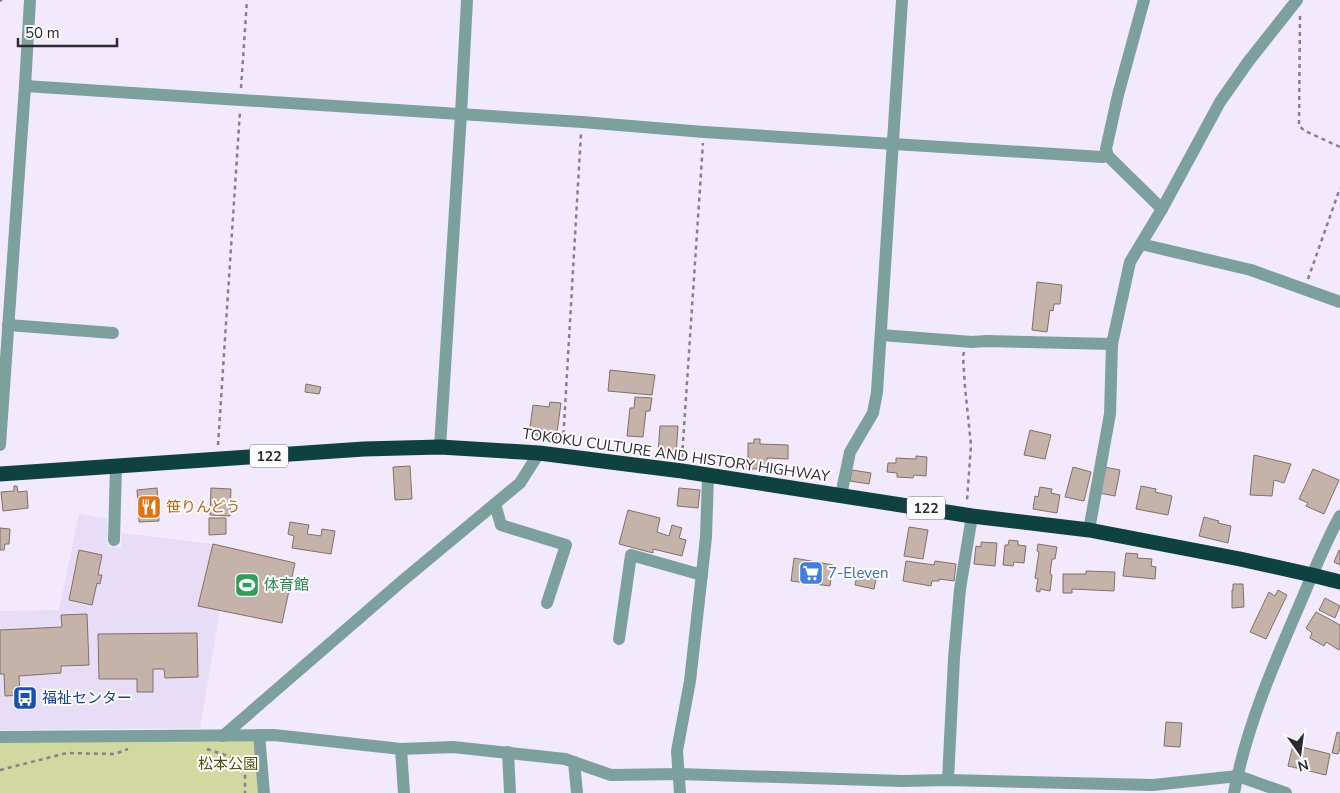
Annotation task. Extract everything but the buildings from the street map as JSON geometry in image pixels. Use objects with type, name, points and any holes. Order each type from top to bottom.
[{"type":"highway","name":"TOKOKU CULTURE AND HISTORY HIGHWAY","points":[[0,474],[364,449],[440,447],[539,453],[682,471],[969,515],[1089,530],[1240,559],[1340,582]]},
{"type":"street","points":[[0,445],[2,377],[8,324],[30,0]]},
{"type":"street","points":[[440,447],[468,0]]},
{"type":"street","points":[[840,495],[850,452],[873,413],[877,392],[902,0]]},
{"type":"street","points":[[1144,0],[1106,149],[1108,156],[1162,208]]},
{"type":"street","points":[[1089,530],[1110,414],[1112,344],[1130,262],[1220,102],[1248,62],[1299,5]]},
{"type":"street","points":[[25,86],[582,122],[704,132],[1108,156]]},
{"type":"street","points":[[1141,244],[1251,270],[1340,302]]},
{"type":"street","points":[[8,324],[113,333]]},
{"type":"street","points":[[881,335],[967,341],[1112,344]]},
{"type":"street","points":[[223,736],[520,482],[539,453]]},
{"type":"street","points":[[114,540],[116,466]]},
{"type":"street","points":[[680,793],[677,751],[690,681],[702,575],[706,537],[708,476]]},
{"type":"street","points":[[495,504],[500,525],[566,545],[547,603]]},
{"type":"street","points":[[948,780],[954,658],[969,515]]},
{"type":"street","points":[[1234,793],[1256,715],[1275,661],[1340,516]]},
{"type":"street","points":[[619,639],[631,555],[702,575]]},
{"type":"street","points":[[259,735],[264,793]]},
{"type":"street","points":[[0,737],[274,735],[401,749],[453,747],[508,752],[565,759],[611,775],[679,774],[903,787],[948,780],[1153,785],[1238,776],[1286,793]]},
{"type":"street","points":[[401,749],[404,793]]},
{"type":"street","points":[[508,752],[510,793]]},
{"type":"street","points":[[574,762],[577,793]]},
{"type":"path","points":[[217,459],[247,0]]},
{"type":"path","points":[[1299,5],[1299,126],[1305,131],[1340,147]]},
{"type":"path","points":[[562,456],[582,122]]},
{"type":"path","points":[[682,471],[704,132]]},
{"type":"path","points":[[1304,290],[1340,188]]},
{"type":"path","points":[[967,341],[963,356],[971,445],[969,515]]},
{"type":"path","points":[[0,770],[66,753],[115,754],[134,748]]},
{"type":"path","points":[[206,748],[231,757],[244,774],[246,793]]},
{"type":"shaded area","points":[[79,514],[107,519],[108,546],[121,548],[122,533],[213,544],[295,563],[282,623],[220,610],[200,728],[0,730],[0,611],[59,610]]},
{"type":"green space","name":"松本公園","points":[[255,735],[260,793],[0,793],[0,737]]},
{"type":"place","name":"笹りんどう","points":[[149,507]]},
{"type":"place","name":"7-Eleven","points":[[811,573]]},
{"type":"place","name":"体育館","points":[[247,585]]},
{"type":"place","name":"福祉センター","points":[[25,698]]}]
